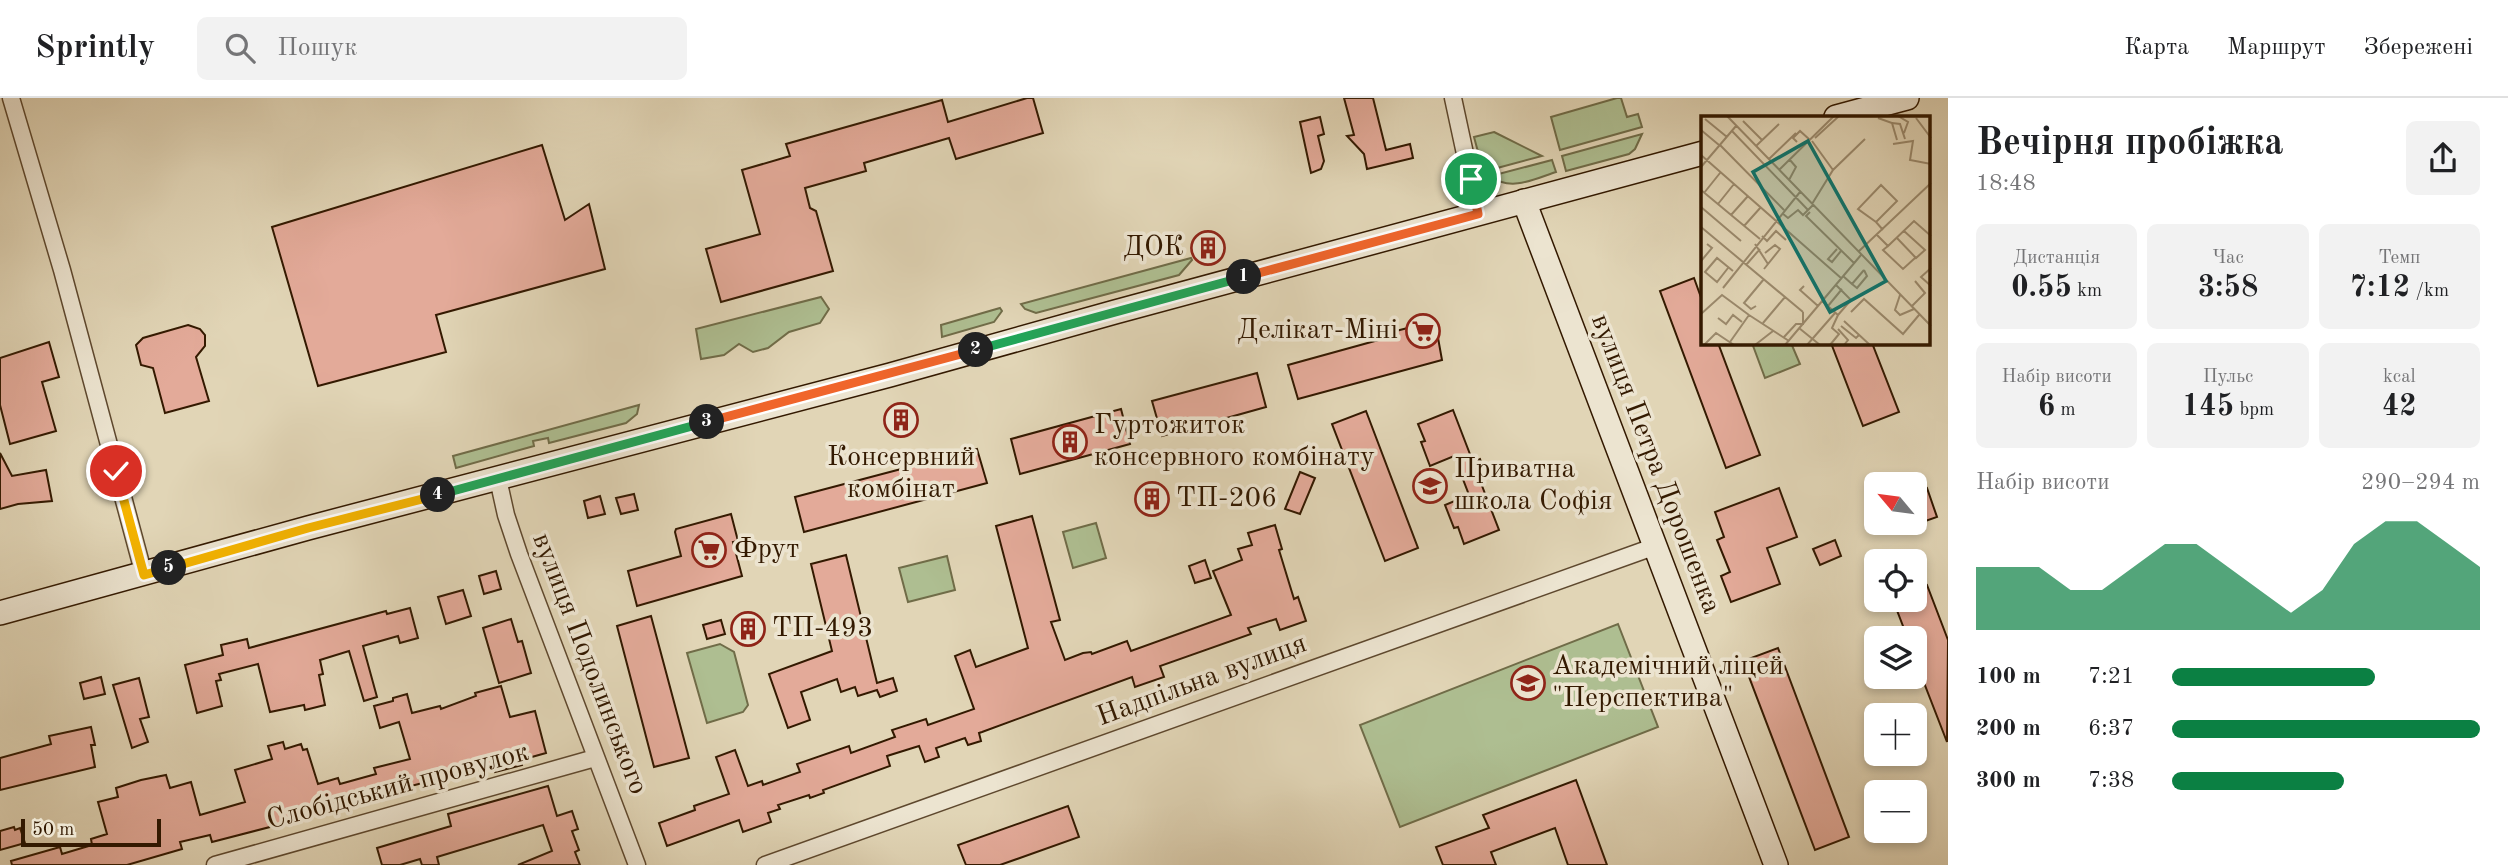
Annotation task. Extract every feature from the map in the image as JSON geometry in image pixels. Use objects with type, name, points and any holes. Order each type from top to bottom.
[{"type":"main road","points":[[1840,116],[1907,98]]},
{"type":"main road","points":[[0,613],[1701,154]]},
{"type":"main road","name":"вулиця Петра Дорошенка","points":[[1524,201],[1776,865]]},
{"type":"street","points":[[11,98],[62,270],[144,575]]},
{"type":"street","points":[[1453,98],[1478,214]]},
{"type":"street","name":"вулиця Подолинського","points":[[498,479],[519,554],[637,865]]},
{"type":"street","name":"Надпільна вулиця","points":[[765,865],[1656,546]]},
{"type":"street","name":"Слобідський провулок","points":[[215,865],[595,758]]},
{"type":"green space","points":[[1621,98],[1627,117],[1638,114],[1642,127],[1560,150],[1551,117]]},
{"type":"green space","points":[[1494,132],[1542,156],[1486,171],[1474,137]]},
{"type":"green space","points":[[1642,134],[1635,149],[1629,154],[1566,171],[1562,156]]},
{"type":"green space","points":[[1552,160],[1556,172],[1531,181],[1506,183],[1491,176]]},
{"type":"green space","points":[[1191,258],[1179,275],[1036,313],[1025,309],[1021,304]]},
{"type":"green space","points":[[821,297],[829,309],[820,323],[789,332],[768,348],[753,352],[739,344],[724,355],[701,359],[696,329]]},
{"type":"green space","points":[[1000,308],[1002,311],[994,322],[942,337],[941,325]]},
{"type":"green space","points":[[1753,345],[1792,345],[1800,364],[1765,378]]},
{"type":"green space","points":[[639,405],[637,414],[626,423],[549,443],[548,438],[533,441],[534,446],[456,468],[453,456]]},
{"type":"green space","points":[[1096,523],[1106,558],[1073,568],[1063,532]]},
{"type":"green space","points":[[947,556],[955,590],[908,602],[899,568]]},
{"type":"green space","points":[[1618,624],[1658,727],[1400,827],[1360,725]]},
{"type":"green space","points":[[720,644],[734,652],[748,705],[743,712],[707,723],[687,653]]},
{"type":"building","points":[[1033,98],[1043,133],[956,159],[949,138],[864,163],[866,171],[805,188],[810,208],[816,211],[833,271],[721,302],[706,249],[760,234],[742,170],[790,156],[786,144],[942,100],[948,122]]},
{"type":"building","points":[[1344,98],[1373,98],[1386,150],[1410,144],[1413,158],[1367,169],[1364,154],[1347,136],[1354,135]]},
{"type":"building","points":[[1320,117],[1324,134],[1318,136],[1324,161],[1321,169],[1311,173],[1300,122]]},
{"type":"building","points":[[542,145],[565,220],[589,204],[605,269],[436,315],[446,352],[318,386],[272,227]]},
{"type":"building","points":[[1694,278],[1701,297],[1701,345],[1719,345],[1760,455],[1726,468],[1660,291]]},
{"type":"building","points":[[1435,321],[1442,360],[1298,399],[1288,365],[1393,336],[1392,332]]},
{"type":"building","points":[[188,325],[200,329],[205,335],[205,346],[196,357],[209,401],[165,413],[153,368],[141,365],[136,345],[143,338]]},
{"type":"building","points":[[49,342],[59,377],[42,382],[56,431],[10,444],[0,405],[0,358]]},
{"type":"building","points":[[1832,345],[1873,345],[1899,412],[1863,426]]},
{"type":"building","points":[[1257,373],[1266,407],[1162,436],[1152,401]]},
{"type":"building","name":"Гуртожиток консервного комбінату","points":[[1121,409],[1130,444],[1020,474],[1011,439]]},
{"type":"building","points":[[1453,410],[1473,462],[1480,459],[1486,476],[1479,478],[1499,530],[1464,544],[1445,505],[1469,495],[1454,456],[1430,466],[1418,424]]},
{"type":"building","points":[[1366,411],[1418,548],[1385,561],[1332,424]]},
{"type":"building","points":[[977,449],[987,483],[804,532],[795,497]]},
{"type":"building","points":[[0,453],[12,476],[46,470],[52,501],[18,504],[0,509]]},
{"type":"building","points":[[1300,472],[1315,478],[1300,514],[1285,509]]},
{"type":"building","points":[[1779,488],[1797,537],[1767,548],[1780,584],[1731,602],[1721,576],[1730,572],[1717,540],[1724,537],[1715,512]]},
{"type":"building","points":[[1927,488],[1937,517],[1927,520]]},
{"type":"building","name":"ТП-206","points":[[1156,489],[1162,505],[1148,510],[1142,494]]},
{"type":"building","points":[[634,494],[638,510],[621,514],[616,498]]},
{"type":"building","points":[[600,496],[605,514],[588,518],[584,501]]},
{"type":"building","points":[[731,514],[738,541],[733,542],[742,576],[637,606],[628,571],[681,556],[676,529]]},
{"type":"building","points":[[1032,516],[1060,620],[1051,622],[1065,660],[1083,653],[1092,654],[1127,641],[1131,651],[1231,615],[1213,571],[1242,560],[1238,549],[1252,545],[1248,533],[1275,525],[1282,549],[1279,550],[1294,599],[1298,597],[1306,621],[1280,630],[1276,619],[1248,628],[1251,634],[1160,666],[1164,677],[1135,687],[1132,677],[979,733],[981,741],[968,745],[965,738],[936,748],[939,757],[925,762],[919,746],[887,756],[890,766],[823,790],[824,793],[810,798],[809,795],[778,805],[780,809],[768,813],[771,822],[743,832],[739,820],[667,846],[659,823],[695,810],[694,806],[729,794],[716,757],[735,750],[748,786],[762,781],[763,785],[800,772],[797,764],[849,746],[851,753],[895,737],[892,730],[926,719],[928,725],[974,709],[955,656],[970,650],[976,667],[1028,648],[996,526]]},
{"type":"building","points":[[1835,540],[1841,556],[1820,565],[1813,549]]},
{"type":"building","points":[[846,555],[877,683],[893,678],[897,691],[880,697],[877,690],[858,696],[855,687],[841,692],[837,679],[801,692],[810,720],[788,728],[769,674],[832,651],[811,564]]},
{"type":"building","points":[[1205,560],[1211,578],[1195,583],[1189,566]]},
{"type":"building","points":[[496,571],[501,589],[484,594],[479,576]]},
{"type":"building","points":[[1927,585],[1948,640],[1947,742],[1926,689],[1927,626],[1903,626],[1898,612],[1927,612]]},
{"type":"building","points":[[463,590],[471,616],[446,624],[438,597]]},
{"type":"building","points":[[410,608],[418,638],[400,643],[398,636],[363,646],[377,697],[364,701],[349,651],[320,660],[323,674],[319,675],[325,705],[305,710],[304,705],[270,712],[258,664],[219,674],[221,680],[216,681],[222,706],[197,713],[185,665],[223,655],[221,645],[247,639],[249,648],[386,611],[387,614]]},
{"type":"building","name":"ТП-493","points":[[753,614],[760,641],[743,645],[737,618]]},
{"type":"building","points":[[651,616],[689,758],[654,767],[617,626]]},
{"type":"building","points":[[511,619],[518,642],[522,641],[531,673],[499,683],[483,628]]},
{"type":"building","points":[[721,620],[725,634],[707,639],[703,625]]},
{"type":"building","points":[[1778,648],[1849,837],[1815,850],[1743,661]]},
{"type":"building","points":[[101,677],[105,694],[84,699],[80,683]]},
{"type":"building","points":[[139,678],[149,717],[140,719],[148,742],[132,748],[113,685]]},
{"type":"building","points":[[501,686],[510,717],[535,711],[546,753],[521,760],[522,765],[495,772],[493,765],[360,799],[297,820],[212,842],[210,835],[180,842],[182,849],[127,865],[12,865],[11,861],[60,847],[62,854],[92,845],[91,839],[107,834],[98,802],[118,797],[116,788],[141,780],[166,775],[170,788],[191,782],[200,815],[245,802],[235,770],[272,759],[268,746],[283,742],[285,749],[301,744],[303,750],[307,749],[318,784],[338,778],[340,784],[376,774],[374,768],[410,759],[399,722],[380,728],[374,706],[407,694],[412,713],[440,706],[441,709],[476,696],[475,693]]},
{"type":"building","points":[[91,727],[95,745],[91,745],[95,767],[0,790],[0,758],[51,744],[49,736]]},
{"type":"building","points":[[1576,780],[1607,865],[1568,865],[1555,828],[1491,852],[1496,865],[1443,865],[1436,847],[1489,828],[1483,815]]},
{"type":"building","points":[[548,786],[557,816],[572,811],[578,829],[572,831],[579,850],[575,852],[580,865],[518,865],[552,851],[543,825],[437,857],[439,865],[422,865],[420,859],[400,865],[382,865],[377,848],[451,826],[448,814]]},
{"type":"building","points":[[1068,806],[1079,837],[1000,865],[966,865],[958,845]]},
{"type":"building","points":[[14,827],[15,830],[20,828],[25,843],[0,850],[0,831]]},
{"type":"place","name":"ДОК","points":[[1208,248]]},
{"type":"place","name":"Делікат-Міні","points":[[1423,331]]},
{"type":"place","name":"Консервний комбінат","points":[[901,420]]},
{"type":"place","name":"Гуртожиток консервного комбінату","points":[[1070,442]]},
{"type":"place","name":"Приватна школа Софія","points":[[1430,486]]},
{"type":"place","name":"ТП-206","points":[[1152,499]]},
{"type":"place","name":"Фрут","points":[[709,550]]},
{"type":"place","name":"ТП-493","points":[[748,629]]},
{"type":"place","name":"Академічний ліцей \"Перспектива\"","points":[[1528,683]]},
{"type":"route","points":[[116,471],[144,575],[308,528],[890,375],[1478,214],[1471,179]]}]
